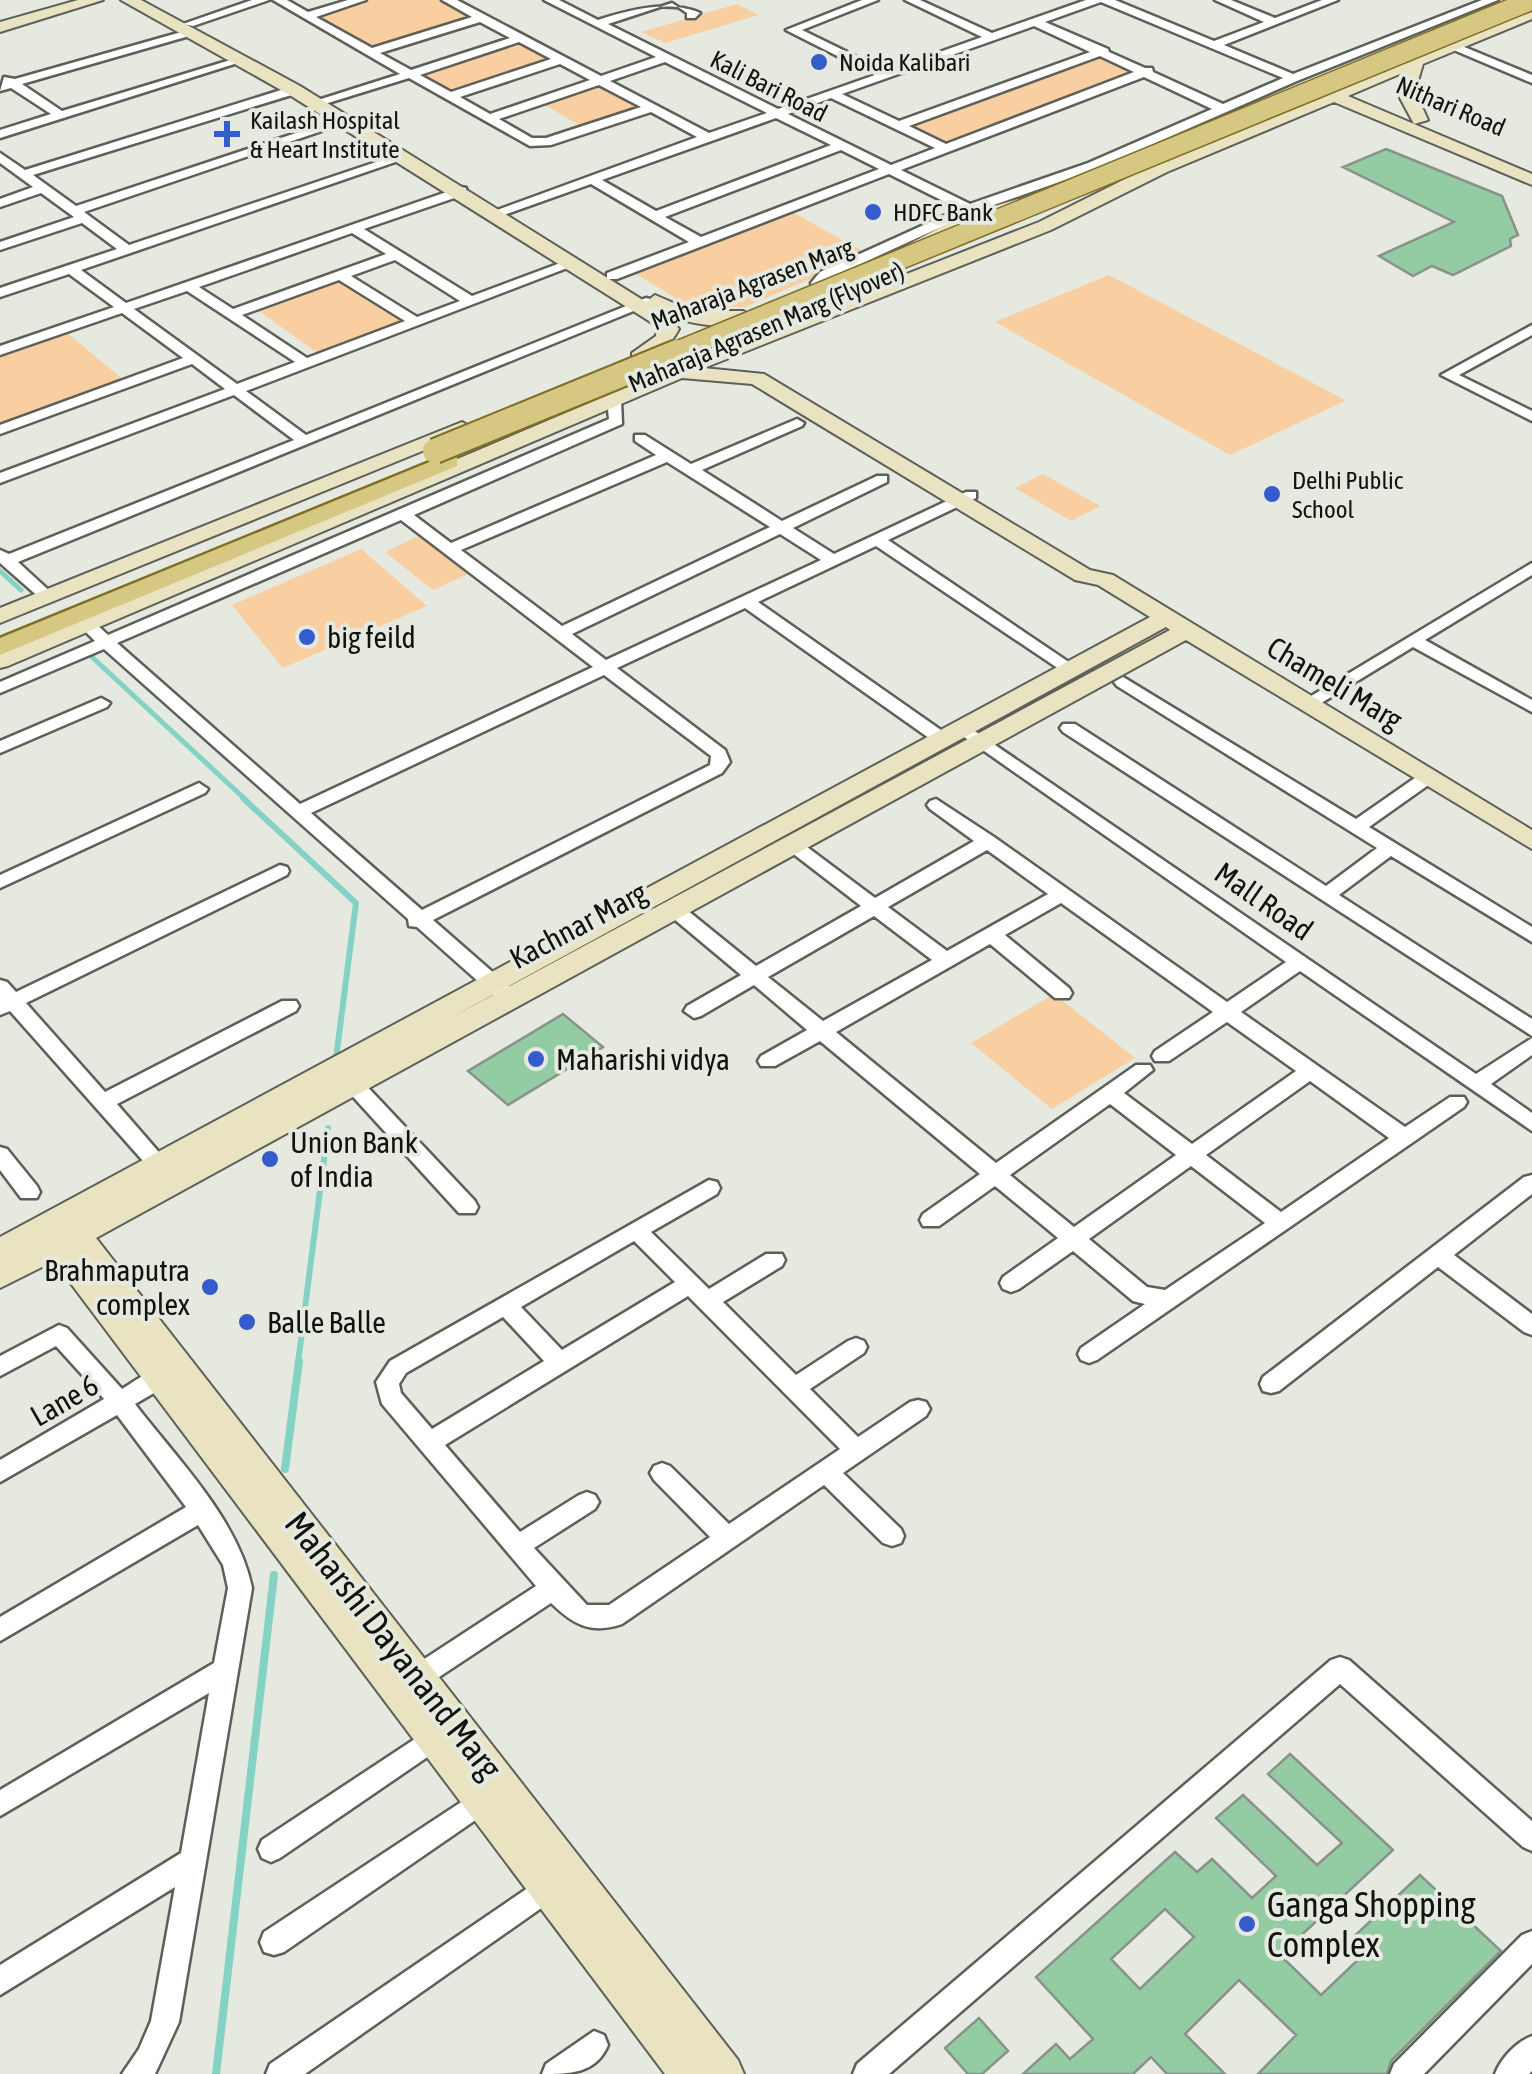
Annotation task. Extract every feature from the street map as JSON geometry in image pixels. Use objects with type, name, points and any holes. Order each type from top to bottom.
[{"type":"main road","name":"Maharaja Agrasen Marg (Flyover)","points":[[0,632],[1532,0]]},
{"type":"main road","name":"Maharaja Agrasen Marg (Flyover)","points":[[0,648],[1532,11]]},
{"type":"street","points":[[0,23],[68,0]]},
{"type":"street","points":[[0,23],[95,0]]},
{"type":"street","points":[[129,0],[152,5],[345,120],[496,213],[568,264],[679,316],[698,320],[743,317]]},
{"type":"street","points":[[6,85],[187,29],[263,0]]},
{"type":"street","points":[[278,0],[538,144],[652,108]]},
{"type":"street","points":[[306,16],[360,0]]},
{"type":"street","points":[[448,0],[708,138]]},
{"type":"street","name":"Kali Bari Road","points":[[550,0],[969,210]]},
{"type":"street","points":[[597,24],[672,0],[694,12],[691,16]]},
{"type":"street","points":[[872,0],[792,30],[886,75]]},
{"type":"street","points":[[911,0],[991,38]]},
{"type":"street","points":[[496,213],[1097,0]]},
{"type":"street","points":[[1105,0],[1293,78]]},
{"type":"street","points":[[1221,0],[1275,22]]},
{"type":"street","points":[[1214,45],[1332,0]]},
{"type":"street","points":[[819,290],[818,283],[826,275],[969,210],[1092,166],[1293,78],[1401,39],[1492,0]]},
{"type":"street","name":"Maharaja Agrasen Marg","points":[[0,616],[582,379],[819,290],[968,220],[1065,189],[1332,88],[1419,52],[1522,0]]},
{"type":"street","name":"Maharaja Agrasen Marg","points":[[1419,52],[1454,46],[1532,11]]},
{"type":"street","points":[[370,52],[481,18]]},
{"type":"street","points":[[1034,22],[1148,71],[1225,110]]},
{"type":"street","points":[[318,104],[521,38]]},
{"type":"street","points":[[1401,39],[1419,52],[1406,78],[1406,97],[1420,120]]},
{"type":"street","points":[[1454,46],[1532,79]]},
{"type":"street","points":[[898,126],[1104,51]]},
{"type":"street","points":[[488,119],[665,58]]},
{"type":"street","points":[[0,134],[241,60]]},
{"type":"street","points":[[449,97],[561,60]]},
{"type":"street","points":[[612,276],[1148,71]]},
{"type":"street","points":[[0,74],[6,85],[60,115]]},
{"type":"street","points":[[1332,88],[1390,120],[1532,180]]},
{"type":"street","name":"Maharaja Agrasen Marg","points":[[0,661],[97,635],[672,374],[1045,226],[1160,168],[1272,122],[1332,88]]},
{"type":"street","name":"Nithari Road","points":[[1332,88],[1532,168]]},
{"type":"street","points":[[24,174],[294,90]]},
{"type":"street","points":[[832,94],[944,148]]},
{"type":"street","points":[[1272,122],[1347,113],[1390,120]]},
{"type":"street","points":[[0,246],[345,120]]},
{"type":"street","points":[[655,216],[838,146]]},
{"type":"street","points":[[0,157],[127,250]]},
{"type":"street","points":[[0,292],[404,157]]},
{"type":"street","points":[[592,179],[700,242]]},
{"type":"street","points":[[0,203],[44,188]]},
{"type":"street","points":[[1065,189],[1094,193],[1095,201]]},
{"type":"street","points":[[0,352],[461,192]]},
{"type":"street","points":[[356,228],[470,301]]},
{"type":"street","points":[[909,249],[926,247],[965,230],[988,237],[922,272]]},
{"type":"street","points":[[544,246],[612,276],[646,303],[668,329],[664,339],[639,357]]},
{"type":"street","points":[[232,314],[396,254]]},
{"type":"street","points":[[4,471],[236,391],[568,264]]},
{"type":"street","points":[[71,269],[304,441]]},
{"type":"street","points":[[341,275],[416,322]]},
{"type":"street","points":[[190,286],[307,364]]},
{"type":"street","points":[[47,596],[4,557],[646,303]]},
{"type":"street","points":[[1528,335],[1448,375],[1532,417]]},
{"type":"street","name":"Chameli Marg","points":[[761,338],[757,357],[769,371],[1083,574],[1105,580],[1532,841]]},
{"type":"street","points":[[0,430],[193,359]]},
{"type":"street","name":"Chameli Marg","points":[[672,374],[758,378],[965,498]]},
{"type":"street","points":[[0,688],[97,635],[403,514],[617,421],[614,400],[582,379]]},
{"type":"street","points":[[692,469],[797,423]]},
{"type":"street","points":[[640,438],[832,559]]},
{"type":"street","points":[[450,549],[669,455]]},
{"type":"street","points":[[561,633],[882,478]]},
{"type":"street","points":[[296,812],[965,498]]},
{"type":"street","points":[[403,514],[719,754],[716,769],[416,920]]},
{"type":"street","points":[[875,538],[1071,670]]},
{"type":"street","points":[[1307,704],[1532,568]]},
{"type":"street","name":"Mall Road","points":[[745,600],[962,736],[1532,1122]]},
{"type":"street","name":"Kachnar Marg","points":[[0,1276],[158,1165],[501,991],[675,910],[794,845],[1071,670],[1177,624]]},
{"type":"street","name":"Kachnar Marg","points":[[0,1251],[61,1230],[352,1084],[501,991],[962,736],[1177,624]]},
{"type":"street","points":[[97,635],[501,991]]},
{"type":"street","points":[[1413,640],[1530,703]]},
{"type":"street","points":[[1124,682],[1532,936]]},
{"type":"street","points":[[0,748],[101,703]]},
{"type":"street","points":[[1069,728],[1532,1029]]},
{"type":"street","points":[[1358,826],[1428,778]]},
{"type":"street","points":[[0,882],[199,790]]},
{"type":"street","points":[[936,805],[1403,1137]]},
{"type":"street","points":[[694,1011],[871,905],[988,841]]},
{"type":"street","points":[[794,845],[945,960]]},
{"type":"street","points":[[1327,895],[1391,847]]},
{"type":"street","points":[[158,1165],[4,999],[280,871]]},
{"type":"street","points":[[768,1060],[1063,894]]},
{"type":"street","points":[[675,910],[1141,1296],[1166,1299]]},
{"type":"street","points":[[991,934],[1062,994]]},
{"type":"street","points":[[1162,1056],[1300,962]]},
{"type":"street","points":[[103,1102],[289,1006]]},
{"type":"street","points":[[1476,1084],[1532,1044]]},
{"type":"street","points":[[932,1220],[1143,1070]]},
{"type":"street","points":[[1011,1283],[1310,1071]]},
{"type":"street","points":[[352,1084],[467,1207]]},
{"type":"street","points":[[1111,1094],[1282,1224]]},
{"type":"street","points":[[1089,1354],[1457,1102]]},
{"type":"street","points":[[0,1156],[29,1192]]},
{"type":"street","points":[[1271,1384],[1532,1183]]},
{"type":"street","points":[[709,1188],[398,1368],[388,1382],[390,1396],[553,1588],[580,1616],[613,1616],[918,1409]]},
{"type":"street","name":"Maharshi Dayanand Marg","points":[[61,1230],[158,1378],[689,2074]]},
{"type":"street","name":"Maharshi Dayanand Marg","points":[[61,1230],[418,1677],[724,2074]]},
{"type":"street","points":[[637,1231],[856,1450]]},
{"type":"street","points":[[1438,1255],[1532,1326]]},
{"type":"street","points":[[707,1301],[774,1260]]},
{"type":"street","points":[[430,1444],[690,1284]]},
{"type":"street","points":[[506,1306],[560,1363]]},
{"type":"street","points":[[0,1367],[59,1334],[120,1402],[202,1510],[235,1563],[240,1588],[190,1862],[166,2022],[149,2059],[136,2074]]},
{"type":"street","points":[[794,1388],[856,1348]]},
{"type":"street","name":"Lane 6","points":[[0,1472],[158,1378]]},
{"type":"street","points":[[826,1471],[892,1536]]},
{"type":"street","points":[[662,1473],[727,1538]]},
{"type":"street","points":[[519,1545],[587,1502]]},
{"type":"street","points":[[0,1630],[202,1510]]},
{"type":"street","points":[[418,1677],[553,1588]]},
{"type":"street","points":[[867,2074],[1340,1668],[1532,1838]]},
{"type":"street","points":[[0,1804],[226,1669]]},
{"type":"street","points":[[272,1849],[433,1739]]},
{"type":"street","points":[[274,1942],[481,1801]]},
{"type":"street","points":[[0,1980],[190,1862]]},
{"type":"street","points":[[280,2074],[547,1888]]},
{"type":"street","points":[[1404,2074],[1532,1945]]},
{"type":"street","points":[[556,2074],[594,2044]]},
{"type":"street","points":[[1508,2074],[1532,2050]]},
{"type":"shaded area","points":[[371,0],[442,0],[476,18],[374,50],[316,16]]},
{"type":"shaded area","points":[[737,4],[759,15],[665,43],[641,32]]},
{"type":"shaded area","points":[[520,42],[553,59],[450,94],[417,75]]},
{"type":"shaded area","points":[[1100,56],[1136,71],[946,144],[910,127]]},
{"type":"shaded area","points":[[601,85],[640,107],[581,126],[543,104]]},
{"type":"shaded area","points":[[792,212],[868,254],[745,307],[690,307],[633,272]]},
{"type":"shaded area","points":[[1109,275],[1345,401],[1230,455],[995,322]]},
{"type":"shaded area","points":[[344,276],[410,321],[320,355],[255,308]]},
{"type":"shaded area","points":[[67,333],[125,381],[0,426],[0,357]]},
{"type":"shaded area","points":[[1043,474],[1100,506],[1071,521],[1015,488]]},
{"type":"shaded area","points":[[420,535],[470,573],[433,590],[385,552]]},
{"type":"shaded area","name":"big feild","points":[[361,549],[427,606],[283,668],[232,605]]},
{"type":"shaded area","points":[[1054,994],[1135,1058],[1052,1109],[971,1043]]},
{"type":"building","points":[[1386,149],[1502,196],[1518,235],[1510,239],[1511,246],[1453,275],[1432,266],[1413,276],[1379,256],[1454,222],[1343,167]]},
{"type":"building","name":"Maharishi vidya","points":[[563,1014],[603,1047],[508,1105],[468,1071]]},
{"type":"building","name":"Ganga Shopping Complex","points":[[1290,1754],[1393,1850],[1280,1955],[1321,1995],[1362,1956],[1348,1942],[1420,1875],[1501,1951],[1391,2061],[1387,2074],[1258,2074],[1296,2035],[1239,1980],[1185,2034],[1225,2074],[1167,2074],[1151,2057],[1133,2074],[1023,2074],[1056,2044],[1070,2059],[1093,2039],[1036,1977],[1175,1852],[1197,1872],[1212,1859],[1252,1898],[1276,1876],[1216,1818],[1243,1795],[1317,1865],[1342,1843],[1268,1774]],"holes":[[[1165,1909],[1194,1937],[1140,1989],[1111,1959]]]},
{"type":"building","points":[[979,2018],[1008,2051],[982,2074],[968,2074],[945,2048]]},
{"type":"waterway","points":[[0,571],[21,590]]},
{"type":"waterway","points":[[92,657],[246,800]]},
{"type":"waterway","points":[[243,798],[356,903],[336,1058]]},
{"type":"waterway","points":[[298,1363],[328,1128]]},
{"type":"waterway","points":[[285,1469],[299,1361]]},
{"type":"waterway","points":[[216,2074],[274,1575]]},
{"type":"place","name":"Noida Kalibari","points":[[819,62]]},
{"type":"place","name":"Kailash Hospital & Heart Institute","points":[[227,134]]},
{"type":"place","name":"HDFC Bank","points":[[873,212]]},
{"type":"place","name":"Delhi Public School","points":[[1272,494]]},
{"type":"place","name":"big feild","points":[[307,637]]},
{"type":"place","name":"Maharishi vidya","points":[[536,1059]]},
{"type":"place","name":"Union Bank of India","points":[[270,1159]]},
{"type":"place","name":"Brahmaputra complex","points":[[210,1287]]},
{"type":"place","name":"Balle Balle","points":[[247,1322]]},
{"type":"place","name":"Ganga Shopping Complex","points":[[1247,1924]]}]
